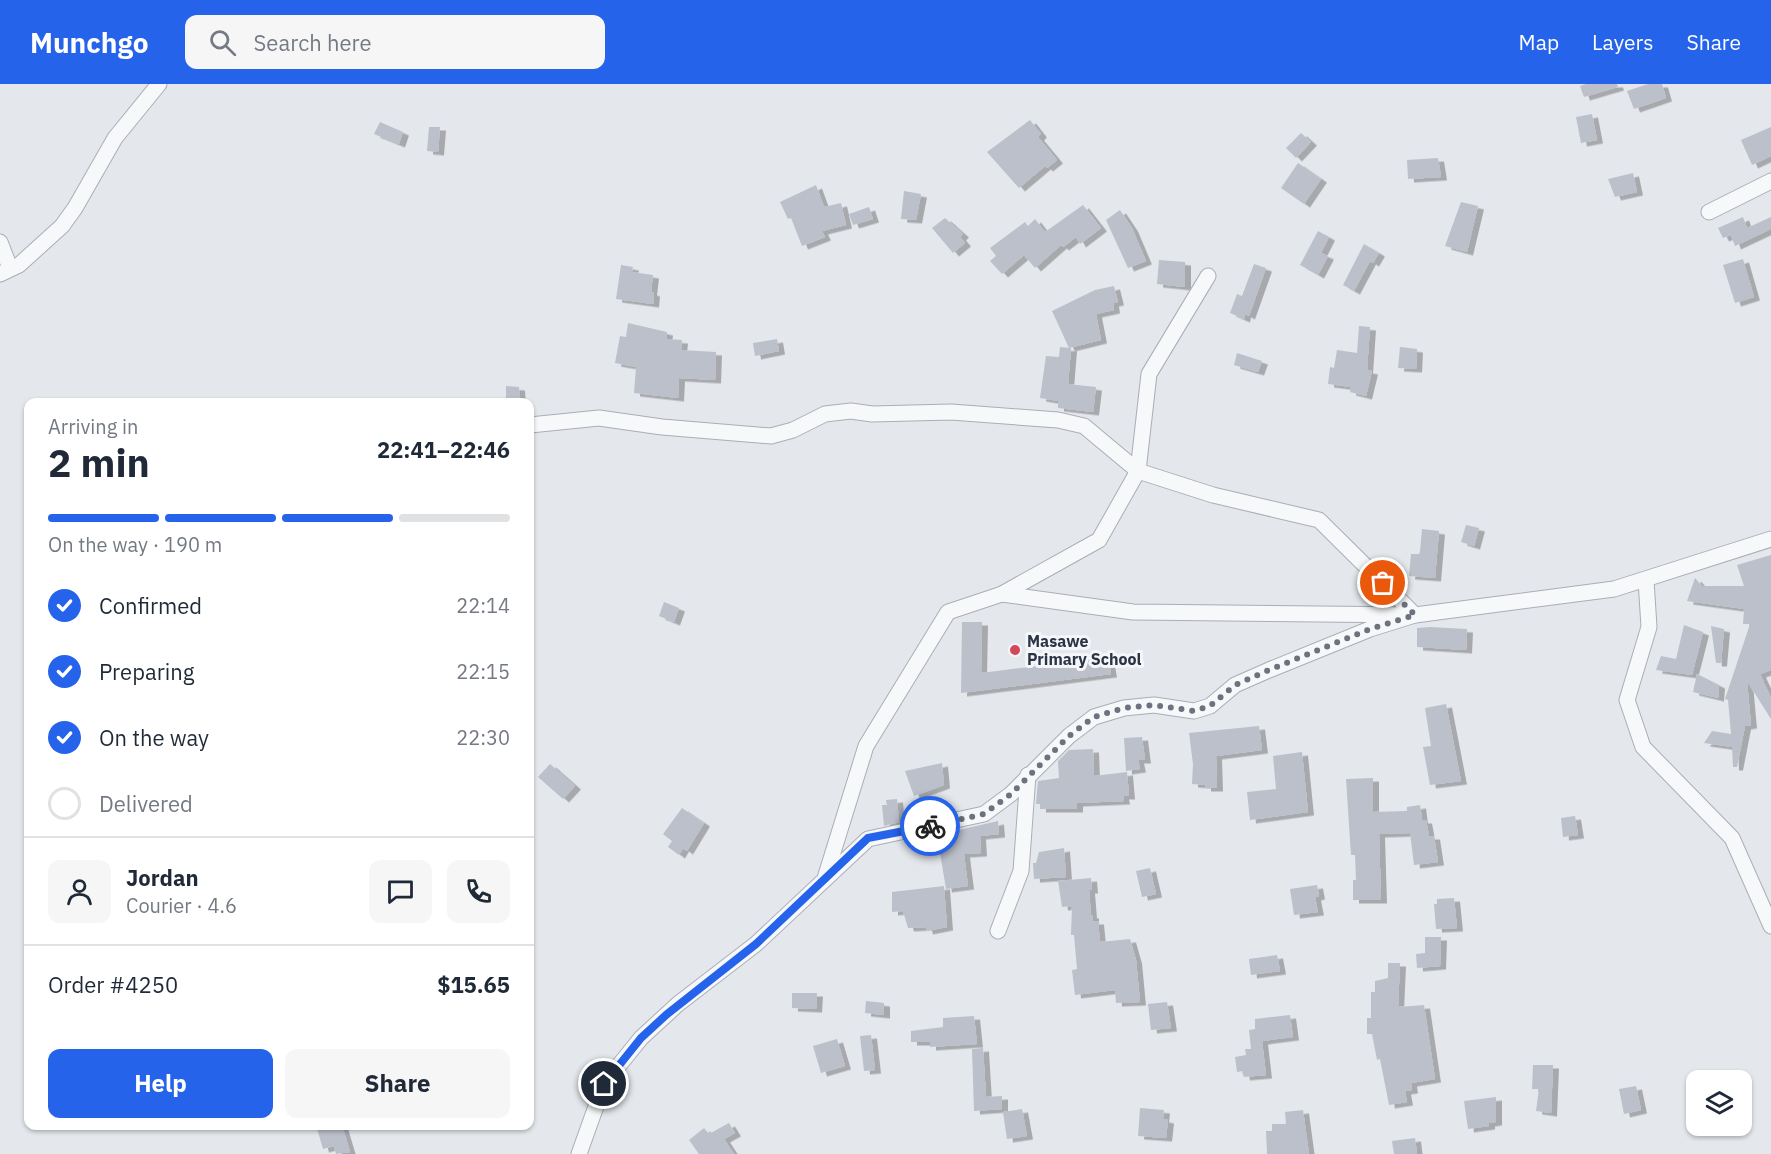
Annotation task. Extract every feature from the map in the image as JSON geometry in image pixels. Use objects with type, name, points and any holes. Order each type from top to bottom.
[{"type":"street","points":[[0,242],[5,271],[20,265],[62,226],[75,208],[115,138],[159,84]]},
{"type":"street","points":[[1709,212],[1771,181]]},
{"type":"street","points":[[826,875],[866,746],[948,612],[1002,594],[1099,540],[1138,471],[1149,374],[1208,276]]},
{"type":"street","points":[[534,425],[599,418],[662,427],[771,436],[793,430],[825,414],[851,411],[872,414],[951,412],[1049,419],[1084,426],[1138,471],[1213,495],[1319,520],[1415,615]]},
{"type":"street","points":[[1002,594],[1133,612],[1415,615],[1614,589],[1771,539]]},
{"type":"street","points":[[1646,580],[1650,627],[1627,700],[1643,747],[1732,838],[1771,926]]},
{"type":"street","points":[[579,1154],[604,1084],[641,1038],[678,1004],[756,944],[826,875],[868,838],[984,814],[1011,794],[1028,775],[1094,717],[1124,708],[1154,705],[1194,711],[1210,706],[1235,685],[1370,629],[1415,615]]},
{"type":"street","points":[[998,931],[1021,871],[1028,775]]},
{"type":"building","points":[[1617,84],[1618,87],[1584,97],[1580,86]]},
{"type":"building","points":[[1648,84],[1662,84],[1666,98],[1634,109],[1627,91]]},
{"type":"building","points":[[1592,114],[1597,140],[1581,143],[1576,117]]},
{"type":"building","points":[[1030,120],[1041,134],[1038,137],[1057,160],[1047,168],[1045,166],[1019,188],[987,152]]},
{"type":"building","points":[[380,122],[403,132],[399,144],[374,134]]},
{"type":"building","points":[[429,127],[440,127],[438,152],[427,151]]},
{"type":"building","points":[[1771,127],[1771,156],[1752,165],[1741,140]]},
{"type":"building","points":[[1301,133],[1311,142],[1296,158],[1286,148]]},
{"type":"building","points":[[1438,158],[1441,177],[1408,179],[1407,160]]},
{"type":"building","points":[[1298,163],[1321,179],[1304,204],[1281,188]]},
{"type":"building","points":[[1633,173],[1637,192],[1615,197],[1608,179]]},
{"type":"building","points":[[816,185],[824,207],[841,203],[846,225],[822,231],[825,237],[802,246],[791,218],[788,219],[780,202]]},
{"type":"building","points":[[904,191],[921,194],[916,220],[901,219]]},
{"type":"building","points":[[1461,202],[1478,206],[1467,252],[1445,246]]},
{"type":"building","points":[[1083,205],[1101,228],[1080,244],[1076,237],[1063,247],[1061,245],[1035,268],[1024,255],[1002,274],[990,261],[996,256],[990,248],[1025,222],[1028,226],[1035,219],[1045,232]]},
{"type":"building","points":[[869,207],[873,219],[853,225],[849,214]]},
{"type":"building","points":[[1120,210],[1132,228],[1146,261],[1128,268],[1106,220]]},
{"type":"building","points":[[1743,217],[1747,228],[1771,217],[1771,229],[1735,246],[1731,235],[1723,238],[1718,228]]},
{"type":"building","points":[[945,218],[963,234],[960,237],[965,243],[953,253],[932,228]]},
{"type":"building","points":[[1318,231],[1329,237],[1321,253],[1328,256],[1318,275],[1300,265]]},
{"type":"building","points":[[1364,244],[1379,253],[1373,263],[1370,261],[1354,291],[1343,285]]},
{"type":"building","points":[[1743,259],[1754,297],[1735,303],[1723,265]]},
{"type":"building","points":[[1159,260],[1185,262],[1185,287],[1157,284]]},
{"type":"building","points":[[1254,264],[1266,268],[1249,316],[1245,314],[1244,319],[1230,313],[1237,294],[1242,296]]},
{"type":"building","points":[[621,265],[633,267],[632,272],[653,275],[651,292],[654,293],[653,304],[616,299]]},
{"type":"building","points":[[1114,286],[1118,302],[1113,303],[1114,310],[1096,314],[1101,340],[1069,348],[1052,311],[1095,290]]},
{"type":"building","points":[[628,323],[667,332],[666,339],[682,340],[681,350],[716,352],[715,380],[679,378],[678,398],[634,393],[636,367],[615,363],[620,336],[626,337]]},
{"type":"building","points":[[1359,326],[1370,327],[1367,370],[1372,371],[1366,396],[1350,392],[1351,387],[1328,384],[1330,367],[1334,368],[1337,350],[1357,353]]},
{"type":"building","points":[[777,339],[779,351],[755,356],[753,343]]},
{"type":"building","points":[[1060,347],[1071,348],[1068,384],[1096,387],[1093,412],[1058,408],[1058,401],[1040,398],[1046,356],[1059,357]]},
{"type":"building","points":[[1400,347],[1417,349],[1416,369],[1398,368]]},
{"type":"building","points":[[1237,353],[1262,361],[1258,372],[1234,365]]},
{"type":"building","points":[[506,386],[519,387],[520,398],[506,398]]},
{"type":"building","points":[[1466,525],[1479,528],[1474,546],[1461,542]]},
{"type":"building","points":[[1422,529],[1439,531],[1435,578],[1409,576],[1411,554],[1420,552]]},
{"type":"building","points":[[1771,555],[1771,670],[1760,674],[1771,698],[1771,719],[1747,681],[1751,725],[1745,726],[1737,767],[1733,767],[1732,747],[1704,743],[1712,731],[1731,734],[1728,700],[1725,699],[1750,624],[1743,624],[1744,609],[1687,601],[1695,578],[1702,586],[1744,586],[1737,565]]},
{"type":"building","points":[[664,602],[679,608],[674,622],[659,616]]},
{"type":"building","points":[[962,622],[982,622],[981,673],[1108,657],[1111,674],[961,693]]},
{"type":"building","points":[[1684,625],[1703,632],[1692,675],[1656,670],[1661,656],[1676,659]]},
{"type":"building","points":[[1711,626],[1724,629],[1721,663],[1716,663]]},
{"type":"building","points":[[1417,628],[1467,629],[1466,650],[1417,647]]},
{"type":"building","points":[[1697,674],[1719,685],[1718,698],[1693,692]]},
{"type":"building","points":[[1446,704],[1461,781],[1430,785],[1423,747],[1431,746],[1425,708]]},
{"type":"building","points":[[1259,726],[1262,750],[1216,756],[1217,788],[1205,788],[1205,785],[1192,784],[1193,764],[1189,733]]},
{"type":"building","points":[[1142,737],[1145,760],[1138,760],[1140,769],[1126,771],[1124,738]]},
{"type":"building","points":[[1093,749],[1094,776],[1127,772],[1129,796],[1123,796],[1124,801],[1077,803],[1077,809],[1040,809],[1040,804],[1036,804],[1038,781],[1059,778],[1058,761],[1069,750]]},
{"type":"building","points":[[1302,752],[1308,812],[1250,820],[1247,792],[1276,789],[1273,756]]},
{"type":"building","points":[[942,763],[944,785],[914,796],[905,771]]},
{"type":"building","points":[[550,764],[575,786],[563,799],[538,777]]},
{"type":"building","points":[[1373,778],[1373,812],[1407,811],[1407,807],[1420,805],[1422,820],[1426,820],[1429,836],[1434,836],[1438,862],[1414,865],[1410,833],[1379,834],[1381,900],[1353,900],[1353,880],[1356,880],[1355,855],[1351,855],[1346,779]]},
{"type":"building","points":[[897,799],[899,822],[884,826],[882,805],[887,805],[886,800]]},
{"type":"building","points":[[682,808],[704,823],[687,851],[683,848],[679,855],[668,847],[672,841],[663,834]]},
{"type":"building","points":[[1575,816],[1578,835],[1563,837],[1561,818]]},
{"type":"building","points":[[998,821],[999,834],[980,836],[981,853],[964,854],[968,886],[946,889],[937,835]]},
{"type":"building","points":[[1064,848],[1066,877],[1034,879],[1033,863],[1036,863],[1039,852]]},
{"type":"building","points":[[1150,868],[1156,894],[1142,897],[1136,871]]},
{"type":"building","points":[[1091,878],[1092,890],[1089,890],[1091,915],[1093,915],[1093,921],[1098,921],[1100,942],[1130,939],[1136,960],[1140,1002],[1116,1003],[1115,990],[1075,995],[1072,970],[1077,969],[1074,935],[1071,935],[1072,906],[1062,907],[1058,881]]},
{"type":"building","points":[[1317,885],[1319,896],[1315,897],[1318,912],[1294,915],[1290,889]]},
{"type":"building","points":[[944,886],[947,927],[927,931],[926,927],[908,928],[903,911],[892,912],[892,892]]},
{"type":"building","points":[[1454,898],[1457,928],[1436,929],[1434,904],[1437,904],[1437,899]]},
{"type":"building","points":[[1425,937],[1441,937],[1440,966],[1417,968],[1416,954],[1425,953]]},
{"type":"building","points":[[1277,955],[1280,971],[1251,975],[1249,959]]},
{"type":"building","points":[[1388,963],[1400,963],[1398,1007],[1424,1005],[1435,1079],[1411,1083],[1412,1090],[1405,1091],[1407,1102],[1389,1105],[1380,1059],[1377,1060],[1372,1034],[1367,1034],[1367,1018],[1371,1018],[1371,992],[1375,992],[1375,981],[1388,978]]},
{"type":"building","points":[[792,993],[817,993],[816,1009],[792,1008]]},
{"type":"building","points":[[866,1001],[884,1003],[884,1015],[865,1013]]},
{"type":"building","points":[[1167,1002],[1171,1028],[1151,1030],[1148,1004]]},
{"type":"building","points":[[1290,1015],[1293,1037],[1262,1041],[1266,1075],[1244,1077],[1243,1071],[1237,1072],[1235,1057],[1246,1055],[1245,1049],[1251,1049],[1249,1030],[1255,1029],[1255,1019]]},
{"type":"building","points":[[974,1016],[977,1044],[930,1047],[930,1042],[911,1042],[911,1031],[943,1027],[943,1018]]},
{"type":"building","points":[[871,1035],[875,1070],[864,1071],[860,1036]]},
{"type":"building","points":[[837,1039],[845,1066],[821,1073],[813,1046]]},
{"type":"building","points":[[983,1048],[986,1097],[1002,1096],[1002,1109],[974,1111],[972,1049]]},
{"type":"building","points":[[1533,1065],[1553,1065],[1551,1113],[1536,1111],[1539,1089],[1532,1089]]},
{"type":"building","points":[[1636,1086],[1641,1110],[1624,1114],[1619,1089]]},
{"type":"building","points":[[1496,1097],[1496,1122],[1489,1123],[1489,1126],[1468,1129],[1464,1101]]},
{"type":"building","points":[[1140,1108],[1164,1110],[1163,1119],[1168,1120],[1166,1138],[1138,1136]]},
{"type":"building","points":[[1022,1109],[1027,1136],[1007,1139],[1003,1112]]},
{"type":"building","points":[[1303,1110],[1309,1154],[1267,1154],[1266,1131],[1272,1131],[1272,1124],[1286,1124],[1285,1112]]},
{"type":"building","points":[[729,1123],[735,1133],[724,1139],[734,1154],[699,1154],[689,1140],[704,1128],[709,1134]]},
{"type":"building","points":[[317,1130],[343,1130],[350,1152],[336,1154],[334,1146],[323,1149]]},
{"type":"building","points":[[1415,1138],[1417,1154],[1394,1154],[1392,1141]]},
{"type":"way so far","points":[[930,826],[984,814],[1011,794],[1069,736],[1094,717],[1124,708],[1154,705],[1194,711],[1210,706],[1235,685],[1370,629],[1415,615],[1383,583]]},
{"type":"place","name":"Masawe Primary School","points":[[1015,650]]},
{"type":"route","points":[[604,1084],[641,1038],[678,1004],[756,944],[826,875],[868,838],[930,826]]}]
